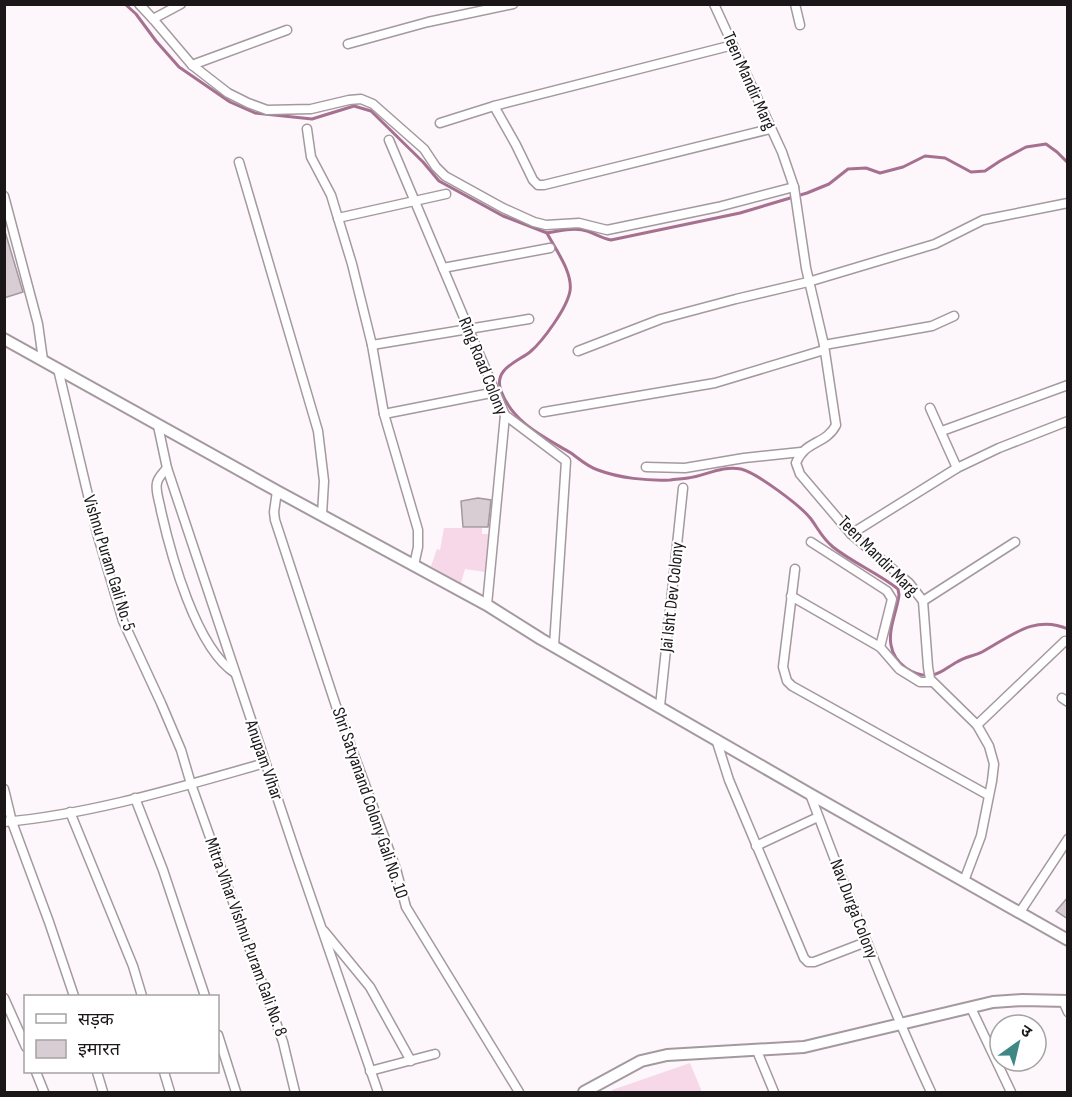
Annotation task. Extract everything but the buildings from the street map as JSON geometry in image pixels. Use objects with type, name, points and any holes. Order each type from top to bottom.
[{"type":"street","points":[[139,4],[192,65],[228,93],[267,110],[311,109],[361,99],[374,104],[424,149],[445,176],[534,222],[546,225],[579,223],[607,230],[795,193]]},
{"type":"street","points":[[348,44],[428,22],[513,4]]},
{"type":"street","name":"Teen Mandir Marg","points":[[714,4],[782,152],[795,193],[808,282],[824,347],[836,425],[832,433],[801,452],[796,463],[800,474],[851,534],[909,583],[923,601],[931,681]]},
{"type":"street","points":[[795,4],[800,25]]},
{"type":"street","points":[[153,19],[177,6]]},
{"type":"street","points":[[192,65],[287,30]]},
{"type":"street","points":[[440,123],[494,106],[733,45]]},
{"type":"street","points":[[494,106],[532,180],[538,185],[770,129]]},
{"type":"street","points":[[307,129],[311,157],[331,195],[352,264],[372,345],[384,414],[418,530],[418,547],[414,565]]},
{"type":"street","name":"Ring Road Colony","points":[[389,140],[505,415],[487,605]]},
{"type":"street","points":[[239,162],[318,431],[324,481],[322,515]]},
{"type":"street","points":[[338,218],[446,194]]},
{"type":"street","points":[[4,196],[38,324],[43,360]]},
{"type":"street","points":[[578,351],[662,319],[736,298],[808,282],[935,244],[984,220],[1068,203]]},
{"type":"street","points":[[443,268],[550,248]]},
{"type":"street","points":[[544,412],[715,383],[824,347],[932,326],[954,316]]},
{"type":"street","points":[[372,345],[529,319]]},
{"type":"street","points":[[4,339],[158,426],[487,605],[810,794],[1068,940]]},
{"type":"street","name":"Vishnu Puram Gali No. 5","points":[[58,369],[88,499],[123,621],[161,702],[181,750],[191,784]]},
{"type":"street","points":[[942,431],[1068,385]]},
{"type":"street","points":[[384,414],[496,392]]},
{"type":"street","points":[[930,408],[957,468]]},
{"type":"street","points":[[505,415],[566,461],[554,646]]},
{"type":"street","points":[[851,534],[957,468],[999,448],[1068,421]]},
{"type":"street","name":"Anupam Vihar","points":[[158,426],[167,468],[378,1092]]},
{"type":"street","points":[[646,467],[685,468],[744,458],[801,452]]},
{"type":"street","points":[[167,468],[159,477],[156,487],[186,595],[199,627],[220,662],[235,673]]},
{"type":"street","name":"Jai Isht Dev Colony","points":[[660,706],[683,488]]},
{"type":"street","name":"Shri Satyanand Colony Gali No. 10","points":[[277,491],[274,512],[278,531],[336,706],[396,868],[406,907],[519,1092]]},
{"type":"street","points":[[811,542],[887,591],[892,599],[880,647]]},
{"type":"street","points":[[923,601],[1015,542]]},
{"type":"street","points":[[795,569],[783,667],[787,681],[792,687],[988,795]]},
{"type":"street","points":[[791,597],[880,647],[899,669],[920,682],[931,681],[977,725],[989,746],[994,764],[981,836],[964,881]]},
{"type":"street","points":[[977,725],[1065,641]]},
{"type":"street","points":[[716,739],[729,780],[804,958],[808,962],[814,962],[866,942]]},
{"type":"street","points":[[8,822],[135,798],[265,763]]},
{"type":"street","name":"Mitra Vihar Vishnu Puram Gali No. 8","points":[[191,784],[280,1030],[295,1092]]},
{"type":"street","points":[[4,789],[8,822],[49,922],[74,995]]},
{"type":"street","name":"Nav Durga Colony","points":[[810,794],[899,1024],[931,1092]]},
{"type":"street","points":[[135,798],[163,870],[205,995]]},
{"type":"street","points":[[70,812],[133,966],[142,995]]},
{"type":"street","points":[[756,846],[818,817]]},
{"type":"street","points":[[1020,912],[1068,839]]},
{"type":"street","points":[[322,929],[370,987],[411,1061]]},
{"type":"street","points":[[4,998],[24,1043]]},
{"type":"street","points":[[585,1092],[641,1061],[667,1055],[804,1047],[993,1002],[1065,1001],[1068,1012]]},
{"type":"street","points":[[971,1008],[1011,1092]]},
{"type":"street","points":[[219,1038],[236,1092]]},
{"type":"street","points":[[757,1051],[774,1092]]},
{"type":"street","points":[[370,1071],[435,1054]]},
{"type":"street","points":[[37,1073],[44,1092]]},
{"type":"street","points":[[98,1073],[103,1092]]},
{"type":"street","points":[[165,1073],[170,1092]]},
{"type":"shaded area","points":[[444,528],[482,528],[482,534],[489,534],[485,572],[465,569],[461,583],[431,566],[437,549],[440,550]]},
{"type":"shaded area","points":[[690,1063],[702,1092],[613,1092],[612,1090]]},
{"type":"waterway","points":[[125,4],[136,14],[179,67],[230,102],[255,113],[312,119],[354,106],[371,111],[439,181],[503,216],[547,233],[569,276],[568,298],[554,324],[530,352],[503,372],[499,383],[506,402],[513,412],[540,435],[591,467],[624,477],[670,480],[734,468],[748,472],[768,483],[806,513],[833,547],[898,589],[891,645],[896,658],[906,668],[918,674],[939,673],[1023,629],[1044,624],[1068,629]]},
{"type":"waterway","points":[[547,233],[577,229],[611,240],[740,213],[807,193],[829,184],[848,169],[866,168],[880,173],[903,167],[925,156],[945,158],[971,172],[985,171],[1026,147],[1046,144],[1068,163]]}]
